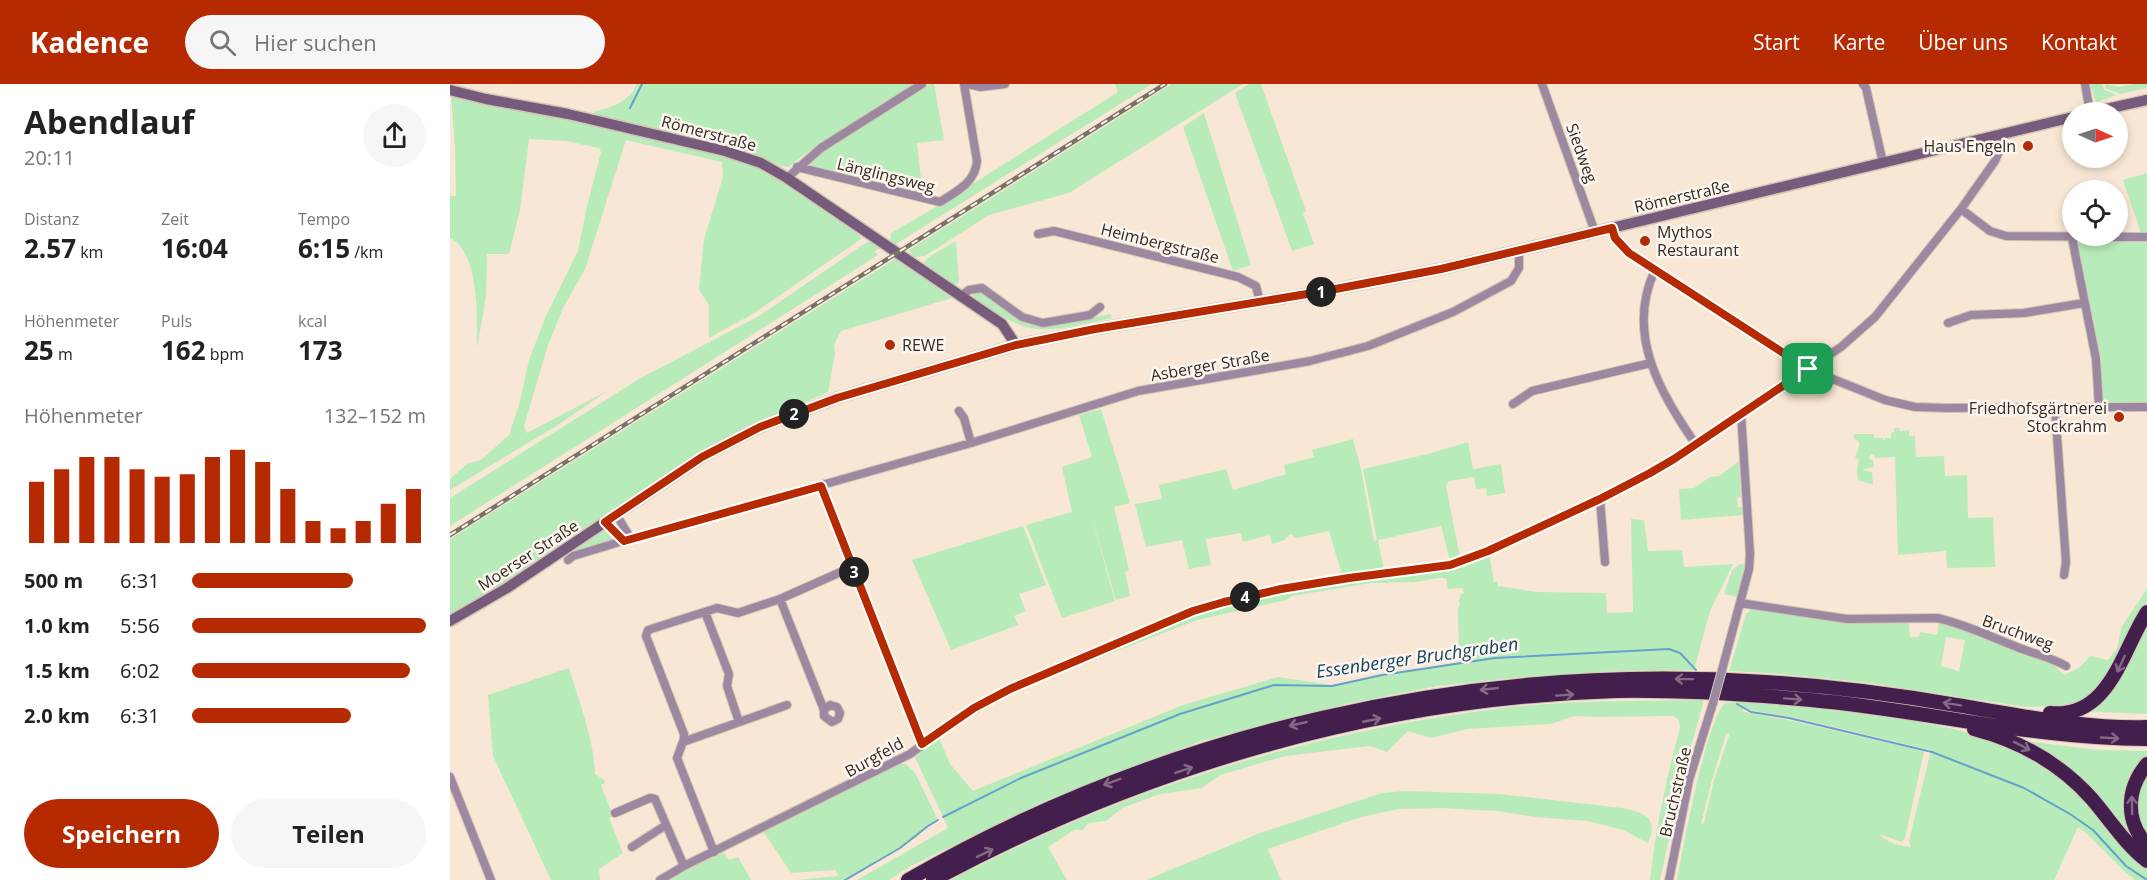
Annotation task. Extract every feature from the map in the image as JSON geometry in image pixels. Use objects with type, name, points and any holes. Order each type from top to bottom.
[{"type":"highway","points":[[2010,714],[2025,710],[2064,713],[2096,697],[2114,679],[2147,612]]},
{"type":"highway","points":[[908,880],[954,854],[1020,822],[1101,786],[1154,766],[1280,728],[1354,710],[1503,687],[1582,681],[1690,679],[1766,682],[1891,694],[2075,723],[2129,728],[2147,727]]},
{"type":"highway","points":[[933,880],[1029,831],[1090,804],[1171,774],[1291,738],[1360,722],[1430,709],[1513,698],[1673,691],[1813,700],[2075,736],[2147,739]]},
{"type":"highway","points":[[1927,714],[1941,722],[2014,741],[2054,764],[2092,799],[2134,850],[2147,861]]},
{"type":"highway","points":[[2147,764],[2139,773],[2130,799],[2136,830],[2147,845]]},
{"type":"street","name":"Länglingsweg","points":[[787,178],[821,148],[922,84]]},
{"type":"street","name":"Länglingsweg","points":[[797,167],[940,202],[969,182],[976,172],[977,161],[966,84]]},
{"type":"street","points":[[966,84],[980,87],[1005,84]]},
{"type":"street","name":"Siedweg","points":[[1542,84],[1595,232]]},
{"type":"street","points":[[1863,84],[1866,88],[1883,163]]},
{"type":"street","points":[[2085,84],[2089,102]]},
{"type":"street","name":"Römerstraße","points":[[450,90],[725,150],[761,163],[787,178],[1002,324],[1016,345],[1095,329],[1441,269],[2062,120]]},
{"type":"street","points":[[2128,104],[2147,100]]},
{"type":"street","name":"Burgfeld","points":[[660,880],[910,754],[974,708],[1010,689],[1193,611],[1281,589],[1450,565],[1488,551],[1650,473],[1696,445],[1841,347],[1875,317],[1961,209],[2000,153],[1997,135]]},
{"type":"street","points":[[1961,209],[1989,231],[2006,236],[2062,238]]},
{"type":"street","points":[[1612,228],[1615,238],[1623,248],[1808,369],[1885,400],[1908,406],[1947,408],[2147,407]]},
{"type":"street","name":"Heimbergstraße","points":[[1038,234],[1054,231],[1238,277],[1257,286],[1260,302]]},
{"type":"street","points":[[2128,237],[2147,237]]},
{"type":"street","points":[[2073,246],[2096,359],[2099,407]]},
{"type":"street","name":"Asberger Straße","points":[[568,560],[573,556],[971,443],[1138,391],[1325,358],[1392,337],[1453,312],[1515,277],[1520,268],[1519,251]]},
{"type":"street","points":[[1655,270],[1649,283],[1643,313],[1645,339],[1651,363],[1668,403],[1696,445]]},
{"type":"street","points":[[960,297],[969,290],[982,288],[1022,317],[1043,323],[1090,315],[1100,307]]},
{"type":"street","points":[[1948,324],[1971,315],[2024,314],[2084,303]]},
{"type":"street","name":"Moerser Straße","points":[[450,621],[507,588],[702,457],[760,427],[837,398],[1016,345]]},
{"type":"street","points":[[1512,404],[1532,392],[1651,363]]},
{"type":"street","points":[[2055,407],[2066,562],[2064,575]]},
{"type":"street","points":[[959,411],[964,418],[971,443]]},
{"type":"street","name":"Bruchstraße","points":[[1669,880],[1689,780],[1749,569],[1742,413]]},
{"type":"street","points":[[821,486],[922,744]]},
{"type":"street","points":[[1600,499],[1605,562]]},
{"type":"street","points":[[616,514],[627,540]]},
{"type":"street","points":[[605,522],[627,540]]},
{"type":"street","points":[[714,852],[677,758],[684,734],[646,636],[648,630],[717,608],[738,613],[780,599],[852,567]]},
{"type":"street","points":[[780,599],[824,710]]},
{"type":"street","name":"Bruchweg","points":[[1740,603],[1847,619],[1937,618],[2048,656],[2066,666]]},
{"type":"street","points":[[705,612],[729,674],[727,686],[740,723]]},
{"type":"street","points":[[683,742],[787,705]]},
{"type":"street","points":[[450,777],[491,880]]},
{"type":"street","points":[[615,813],[650,798],[655,799],[684,866]]},
{"type":"street","points":[[632,847],[666,825]]},
{"type":"green space","points":[[637,84],[917,84],[802,156],[789,167],[725,145],[592,116],[595,111],[614,106],[625,99]]},
{"type":"green space","points":[[930,84],[934,84],[944,140],[917,143],[922,189],[917,193],[810,168],[807,165],[818,155]]},
{"type":"green space","points":[[1115,84],[1152,84],[896,244],[890,240],[891,233],[1118,92]]},
{"type":"green space","points":[[1172,84],[1243,84],[1069,193],[989,215],[925,256],[914,257],[909,250]]},
{"type":"green space","points":[[1249,84],[1261,84],[1306,211],[1303,213],[1314,244],[1292,251],[1235,93]]},
{"type":"green space","points":[[2090,84],[2102,84],[2104,90],[2117,95],[2096,102]]},
{"type":"green space","points":[[2106,84],[2119,87],[2147,84],[2147,88],[2120,94],[2105,88]]},
{"type":"green space","points":[[451,94],[589,122],[755,163],[853,227],[861,239],[753,314],[709,338],[709,305],[699,290],[704,239],[723,177],[722,162],[626,140],[585,269],[563,308],[548,345],[524,426],[527,433],[607,391],[561,423],[450,490],[450,479],[467,464],[481,460],[509,435],[519,405],[529,360],[546,316],[578,251],[601,152],[599,148],[566,141],[529,139],[520,210],[509,254],[487,254],[486,297],[477,348],[475,288],[472,272],[460,246],[450,238],[450,196],[456,196]]},
{"type":"green space","points":[[1204,113],[1251,265],[1233,271],[1183,127]]},
{"type":"green space","points":[[2147,173],[2147,233],[2141,233],[2128,195],[2128,180],[2123,180]]},
{"type":"green space","points":[[2128,240],[2147,240],[2147,403],[2107,402],[2102,398],[2099,358],[2077,246],[2128,246]]},
{"type":"green space","points":[[872,241],[881,247],[874,252],[878,255],[450,526],[450,498],[639,379],[759,316],[864,244]]},
{"type":"green space","points":[[956,241],[959,282],[955,285],[924,263],[927,258]]},
{"type":"green space","points":[[895,259],[952,298],[841,331],[834,345],[835,354],[828,392],[725,438],[614,509],[505,584],[450,617],[450,539]]},
{"type":"green space","points":[[975,291],[980,291],[1020,319],[1068,322],[1111,314],[1112,318],[1066,328],[1030,328],[1009,320],[976,300],[973,294]]},
{"type":"green space","points":[[1101,409],[1130,503],[1114,507],[1129,570],[1125,572],[1130,596],[1116,600],[1089,508],[1115,601],[1062,618],[1026,525],[1072,512],[1062,467],[1092,457],[1079,415]]},
{"type":"green space","points":[[1894,428],[1899,428],[1900,431],[1909,430],[1909,436],[1915,436],[1916,457],[1944,456],[1945,476],[1967,475],[1968,518],[1993,517],[1995,567],[1947,568],[1946,551],[1898,555],[1895,457],[1875,458],[1871,454],[1869,458],[1873,461],[1874,467],[1862,470],[1872,472],[1873,485],[1858,480],[1859,459],[1855,458],[1859,442],[1854,438],[1854,434],[1874,434],[1874,438],[1883,438],[1884,441],[1885,438],[1891,438]]},
{"type":"green space","points":[[1353,439],[1374,541],[1377,540],[1363,469],[1468,442],[1473,469],[1501,464],[1505,493],[1487,496],[1486,488],[1476,489],[1474,477],[1449,481],[1446,486],[1460,557],[1450,561],[1441,526],[1378,540],[1384,570],[1342,575],[1329,531],[1297,538],[1290,534],[1284,540],[1272,544],[1270,535],[1243,542],[1241,533],[1206,539],[1211,565],[1189,569],[1182,540],[1146,547],[1135,504],[1162,499],[1159,485],[1226,469],[1233,490],[1286,474],[1284,465],[1314,457],[1312,450]]},
{"type":"green space","points":[[1739,461],[1741,497],[1737,498],[1738,507],[1742,507],[1743,515],[1681,520],[1679,489],[1694,488],[1710,477],[1719,476]]},
{"type":"green space","points":[[1631,519],[1644,520],[1648,551],[1682,550],[1684,567],[1733,564],[1710,611],[1694,670],[1615,671],[1523,677],[1438,686],[1351,703],[1202,741],[1045,801],[911,866],[889,880],[857,880],[948,828],[914,755],[955,723],[999,697],[1196,613],[1236,601],[1416,572],[1489,554],[1494,582],[1497,582],[1498,586],[1537,592],[1606,593],[1607,613],[1633,612]],"holes":[[[1446,578],[1448,589],[1463,588],[1464,594],[1461,594],[1458,608],[1459,662],[1331,685],[1278,677],[1183,705],[973,791],[950,764],[939,738],[977,712],[1042,680],[1197,620],[1286,600],[1292,596],[1371,583],[1417,582]]]},
{"type":"green space","points":[[1023,526],[1046,585],[1019,594],[1026,611],[1014,616],[1018,625],[951,650],[912,560]]},
{"type":"green space","points":[[602,530],[608,531],[614,541],[570,554],[568,552]]},
{"type":"green space","points":[[1741,564],[1745,565],[1737,597],[1724,594],[1732,570]]},
{"type":"green space","points":[[2147,589],[2147,602],[2130,626],[2117,656],[2099,687],[2077,703],[2066,706],[2026,707],[1862,682],[1729,671],[1746,614],[1752,609],[1909,621],[1910,637],[1919,637],[1920,632],[1937,635],[1939,622],[1949,623],[2048,659],[2064,675],[2079,668],[2090,656],[2108,660],[2117,648],[2122,626]],"holes":[[[1946,637],[1965,640],[1959,671],[1941,666]]]},
{"type":"green space","points":[[2147,618],[2147,714],[2078,711],[2087,706]]},
{"type":"green space","points":[[569,668],[589,734],[595,774],[604,780],[605,783],[601,785],[613,816],[609,818],[623,853],[599,869],[600,880],[551,880],[493,756],[488,695]]},
{"type":"green space","points":[[1704,700],[1682,779],[1660,880],[1650,880],[1662,803],[1680,728],[1679,720],[1673,716],[1574,716],[1551,724],[1467,729],[1431,738],[1408,731],[1387,752],[1370,746],[1285,756],[1220,775],[1202,788],[1160,794],[1122,808],[1106,821],[1088,823],[1083,830],[1074,830],[1048,847],[1067,880],[951,880],[1041,836],[1095,813],[1207,773],[1320,741],[1378,728],[1521,706]]},
{"type":"green space","points":[[1725,703],[1800,707],[1914,721],[1964,732],[2012,748],[2055,773],[2075,790],[2121,845],[2147,868],[2147,880],[2135,880],[2078,827],[2054,880],[1677,880],[1703,758],[1718,714]],"holes":[[[1743,709],[1792,717],[1931,750],[1909,841],[1911,847],[1894,844],[1879,834],[1902,842],[1905,838],[1924,751],[1743,712]],[[1730,733],[1714,780],[1704,823],[1701,824],[1726,734]]]},
{"type":"green space","points":[[2017,740],[2098,750],[2147,751],[2147,759],[2129,791],[2147,850],[2147,857],[2096,799]]},
{"type":"green space","points":[[900,764],[906,764],[915,773],[938,820],[924,828],[917,837],[844,880],[797,880],[838,876],[836,870],[791,873],[763,831]]},
{"type":"green space","points":[[2147,776],[2147,835],[2138,806],[2140,791]]},
{"type":"green space","points":[[1405,791],[1499,794],[1622,808],[1647,817],[1652,827],[1651,834],[1648,843],[1623,830],[1588,821],[1496,811],[1441,808],[1398,809],[1361,817],[1268,849],[1281,880],[1146,880],[1260,833],[1382,793]]},
{"type":"green space","points":[[724,852],[729,860],[738,857],[751,880],[667,880]]},
{"type":"waterway","points":[[630,108],[642,84]]},
{"type":"waterway","name":"Essenberger Bruchgraben","points":[[943,817],[1021,778],[1180,714],[1274,685],[1332,686],[1382,675],[1495,658],[1669,649],[1680,653],[1696,670]]},
{"type":"waterway","name":"Essenberger Bruchgraben","points":[[1737,704],[1751,712],[1789,718],[1932,752],[2024,788],[2093,830],[2126,866],[2147,880]]},
{"type":"waterway","name":"Essenberger Bruchgraben","points":[[845,880],[900,848],[938,820]]},
{"type":"railway","points":[[450,535],[1165,84]]},
{"type":"place","name":"Haus Engeln","points":[[2028,146]]},
{"type":"place","name":"Mythos Restaurant","points":[[1645,241]]},
{"type":"place","name":"REWE","points":[[890,345]]},
{"type":"place","name":"Friedhofsgärtnerei Stockrahm","points":[[2119,417]]},
{"type":"route","points":[[1612,228],[1615,238],[1629,253],[1808,369],[1650,473],[1488,551],[1450,565],[1281,589],[1193,611],[1010,689],[974,708],[922,744],[821,486],[624,541],[605,522],[702,457],[760,427],[837,398],[1016,345],[1095,329],[1325,291],[1441,269],[1612,228]]}]
